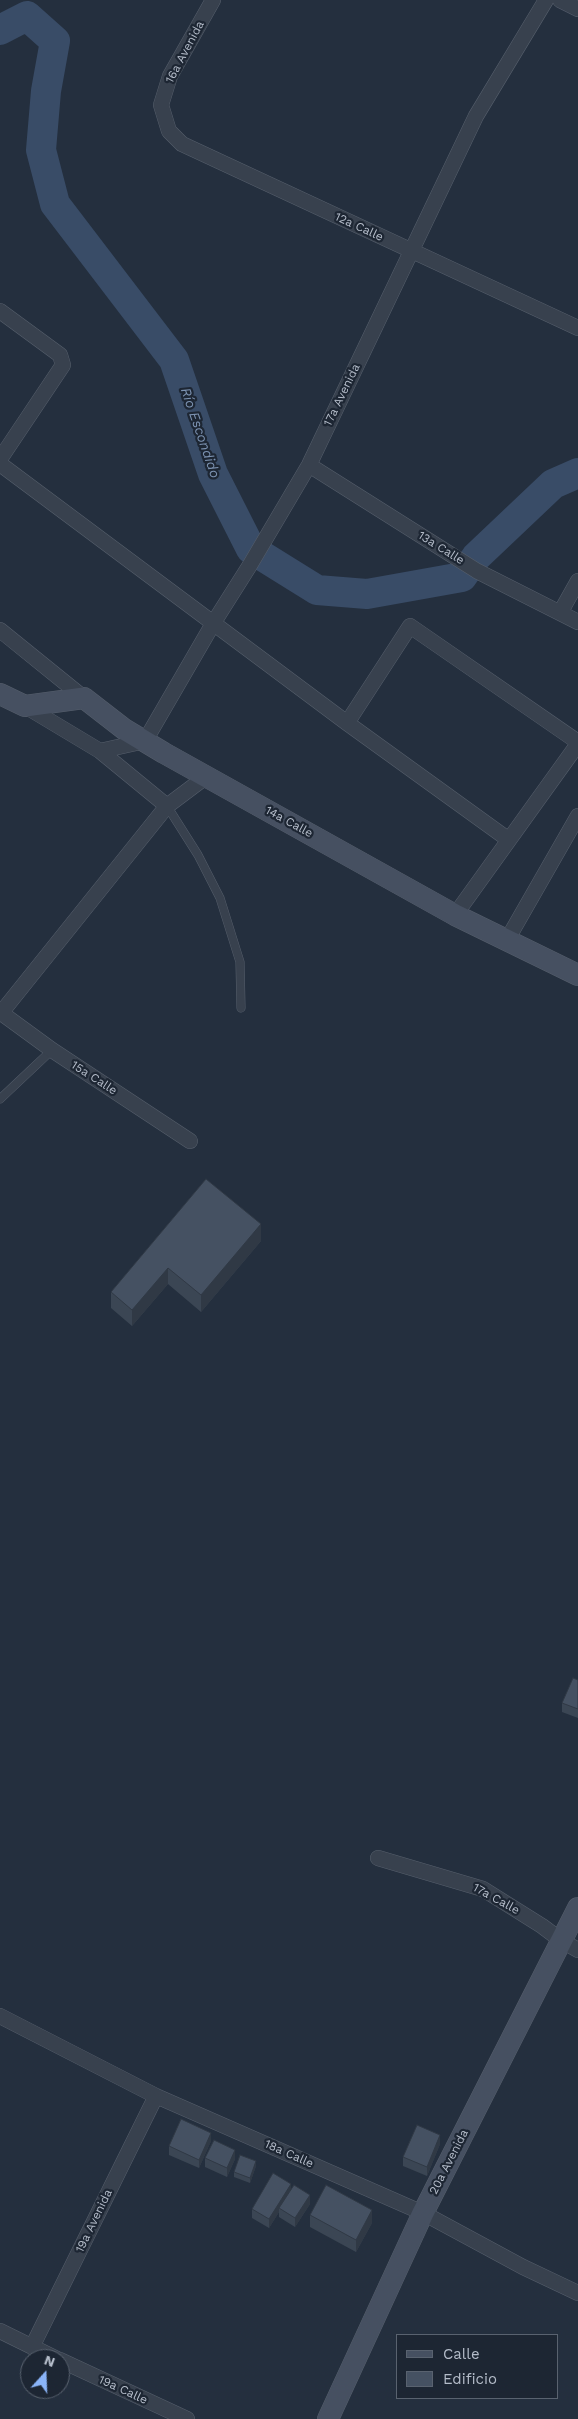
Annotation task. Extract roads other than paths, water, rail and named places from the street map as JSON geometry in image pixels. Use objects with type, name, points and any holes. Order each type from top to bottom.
[{"type":"street","name":"16a Avenida","points":[[161,105],[170,76],[213,0]]},
{"type":"street","name":"17a Avenida","points":[[144,741],[309,465],[476,116],[546,0]]},
{"type":"street","points":[[560,0],[578,9]]},
{"type":"street","name":"12a Calle","points":[[161,105],[169,131],[182,144],[578,328]]},
{"type":"street","points":[[0,311],[60,355],[63,365],[0,459]]},
{"type":"street","points":[[0,464],[214,622],[347,724],[509,840]]},
{"type":"street","name":"13a Calle","points":[[309,465],[477,571],[578,622]]},
{"type":"street","points":[[560,613],[578,581]]},
{"type":"street","points":[[347,724],[410,626],[578,742],[455,915]]},
{"type":"street","points":[[0,630],[84,698]]},
{"type":"street","points":[[0,694],[25,706],[100,751],[167,806]]},
{"type":"street","points":[[25,706],[84,698]]},
{"type":"street","name":"14a Calle","points":[[84,698],[124,729],[144,741],[455,915],[578,975]]},
{"type":"street","points":[[100,751],[144,741]]},
{"type":"street","points":[[0,1013],[167,806],[207,776]]},
{"type":"street","points":[[507,940],[578,816]]},
{"type":"street","name":"15a Calle","points":[[0,1013],[52,1050],[190,1141]]},
{"type":"street","name":"17a Calle","points":[[378,1858],[483,1888],[570,1946]]},
{"type":"street","name":"20a Avenida","points":[[328,2419],[423,2213],[570,1946],[578,1908]]},
{"type":"street","name":"18a Calle","points":[[0,2016],[156,2096],[423,2213],[523,2267],[578,2293]]},
{"type":"street","name":"19a Avenida","points":[[32,2347],[156,2096]]},
{"type":"street","name":"19a Calle","points":[[0,2331],[36,2349]]},
{"type":"street","name":"19a Calle","points":[[70,2365],[187,2419]]},
{"type":"lane","points":[[167,806],[198,854],[220,898],[240,962],[242,1008]]},
{"type":"lane","points":[[0,1099],[52,1050]]},
{"type":"waterway","name":"Río Escondido","points":[[0,30],[27,16],[55,41],[46,91],[41,150],[55,204],[174,360],[213,474],[251,549],[317,590],[367,594],[462,577],[476,557],[553,484],[578,473]]}]
